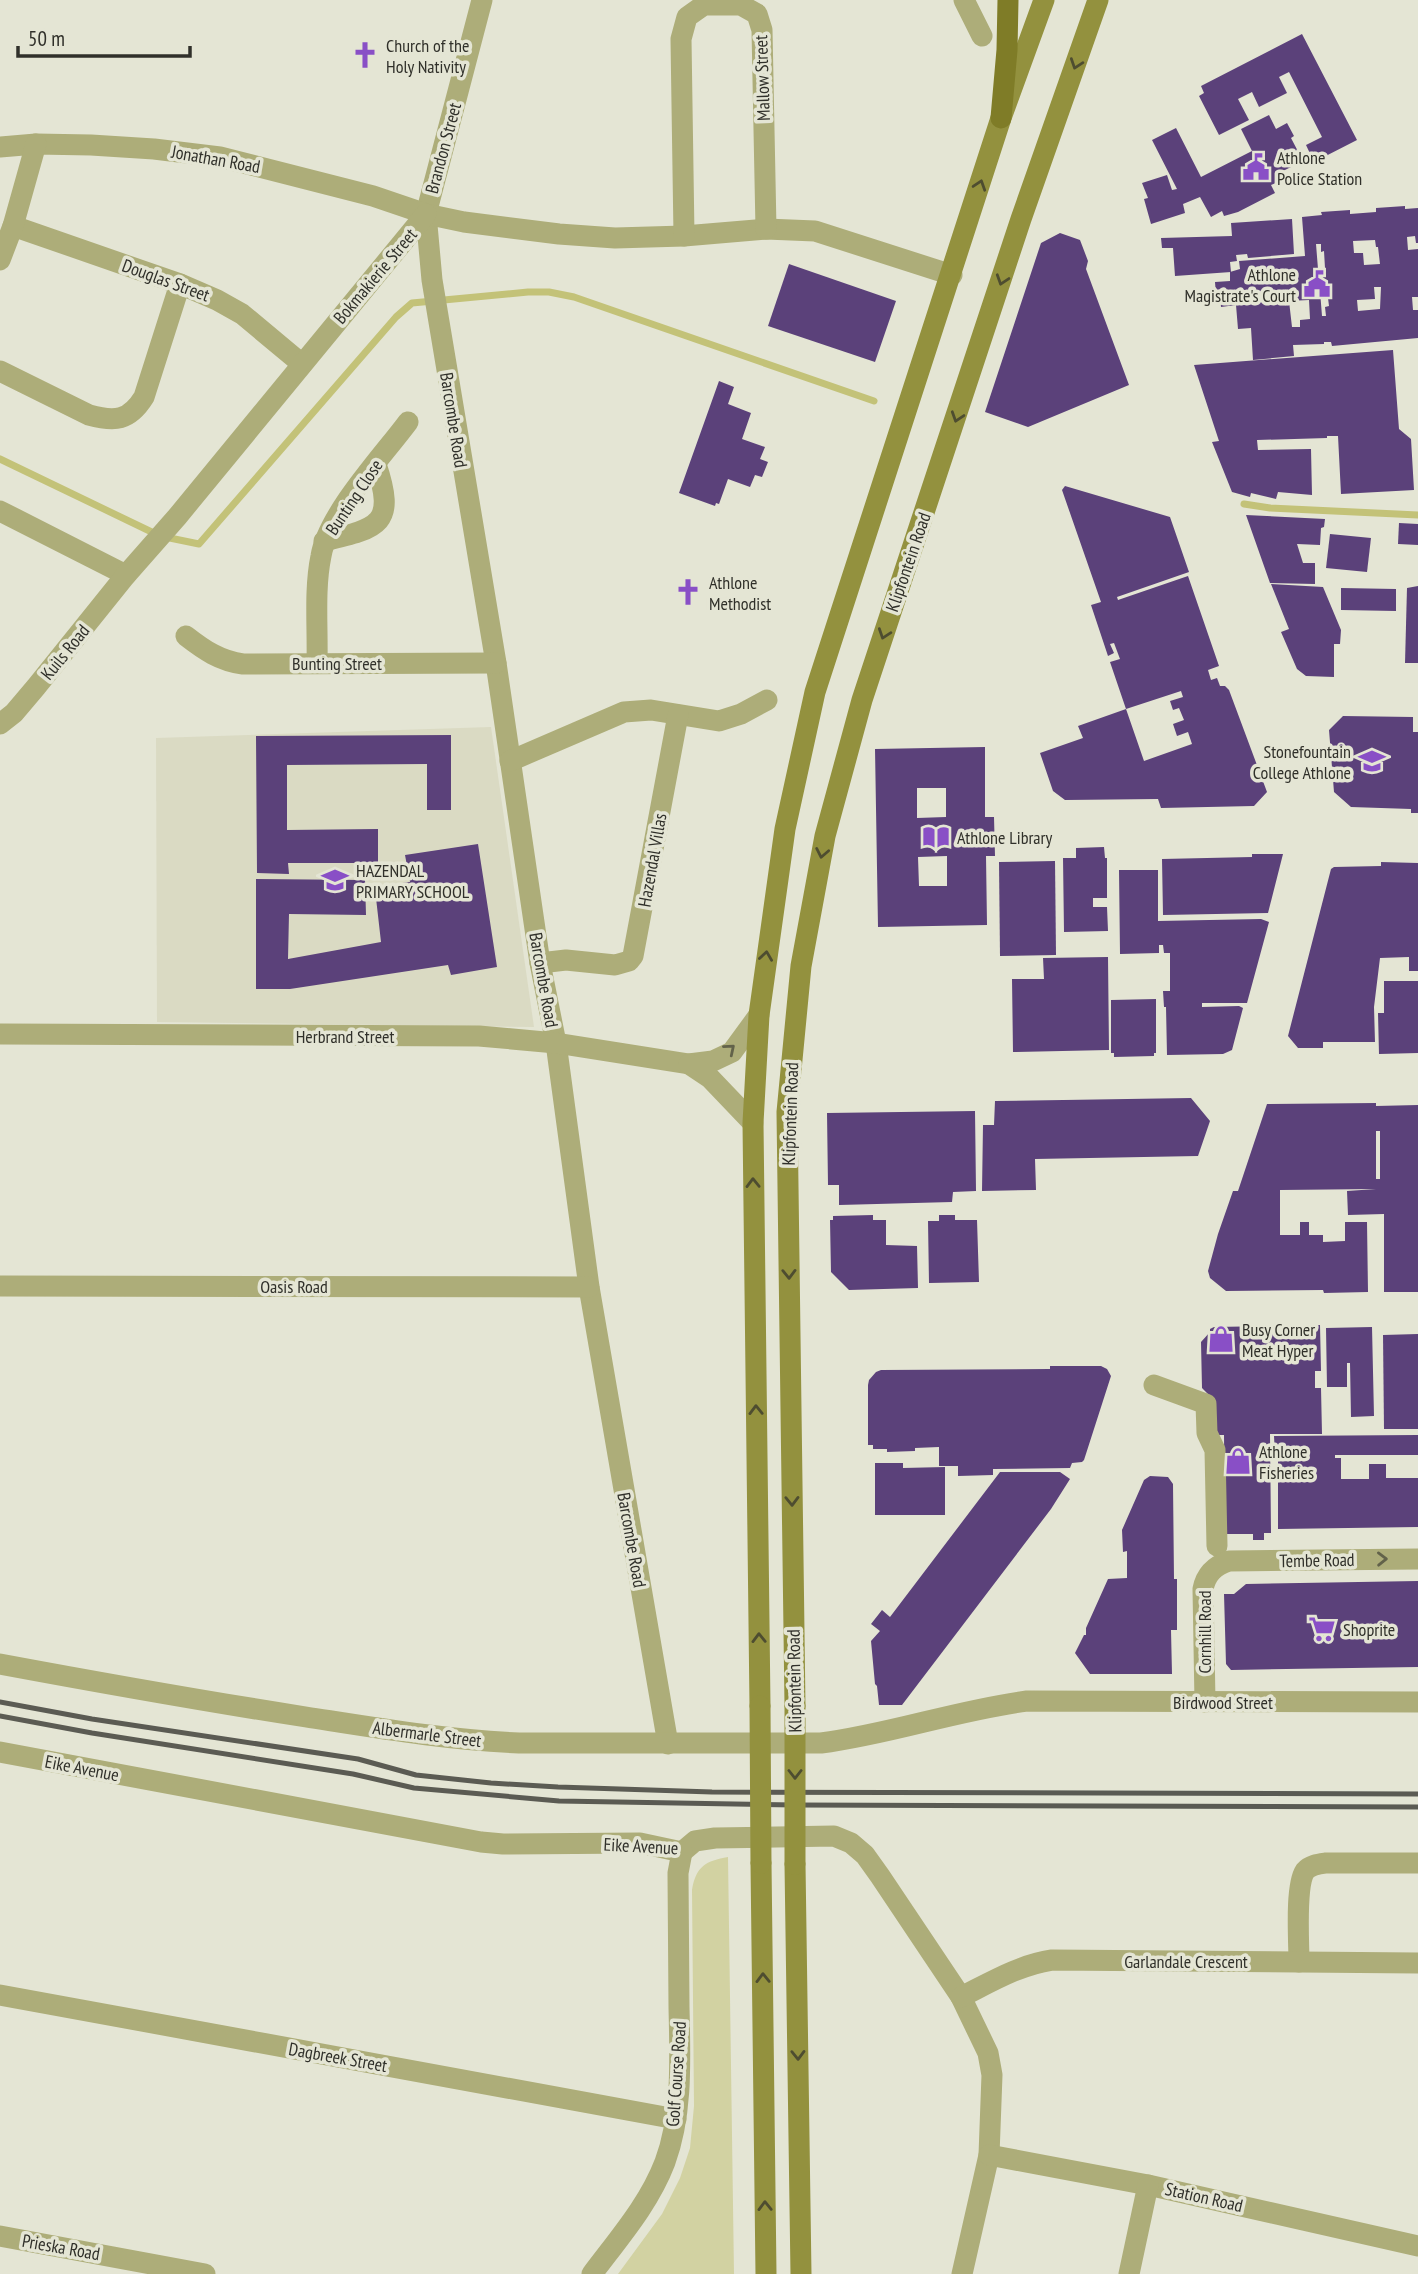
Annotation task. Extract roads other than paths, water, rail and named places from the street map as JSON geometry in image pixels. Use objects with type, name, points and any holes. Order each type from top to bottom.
[{"type":"main road","points":[[1002,118],[1008,0]]},
{"type":"main road","name":"Klipfontein Road","points":[[766,2274],[753,1123],[765,958],[785,829],[816,692],[1002,118],[1044,0]]},
{"type":"main road","name":"Klipfontein Road","points":[[801,2274],[787,1112],[801,966],[825,836],[862,701],[1021,219],[1098,0]]},
{"type":"street","name":"Brandon Street","points":[[426,214],[482,0]]},
{"type":"street","points":[[964,0],[982,36]]},
{"type":"street","name":"Mallow Street","points":[[684,236],[681,39],[687,17],[704,5],[741,5],[757,14],[762,30],[766,229]]},
{"type":"street","name":"Jonathan Road","points":[[0,147],[36,144],[141,148],[220,157],[373,196],[426,214]]},
{"type":"street","points":[[0,260],[13,226],[36,144]]},
{"type":"street","name":"Bokmakierie Street","points":[[126,575],[177,517],[426,214],[464,222],[615,238],[684,236],[766,229],[815,231],[952,275]]},
{"type":"street","name":"Barcombe Road","points":[[426,214],[437,314],[496,663],[540,963],[556,1043],[589,1287],[668,1744]]},
{"type":"street","name":"Douglas Street","points":[[13,226],[180,284],[218,300],[242,314],[302,364]]},
{"type":"street","points":[[0,371],[89,415],[114,420],[124,417],[137,408],[144,397],[180,284]]},
{"type":"street","name":"Bunting Close","points":[[317,663],[319,578],[324,541],[345,504],[408,422]]},
{"type":"street","points":[[324,541],[359,532],[373,526],[381,518],[386,505],[384,486],[376,464]]},
{"type":"street","points":[[0,511],[126,575]]},
{"type":"street","name":"Kuils Road","points":[[0,724],[14,713],[36,688],[126,575]]},
{"type":"street","name":"Bunting Street","points":[[186,636],[212,655],[229,663],[496,663]]},
{"type":"street","points":[[510,761],[624,712],[651,710],[719,721],[727,720],[768,700]]},
{"type":"street","name":"Hazendal Villas","points":[[540,963],[566,960],[620,964],[629,961],[633,956],[678,715]]},
{"type":"street","name":"Herbrand Street","points":[[0,1034],[479,1036],[556,1043],[689,1064],[713,1061],[732,1052],[759,1015]]},
{"type":"street","name":"Herbrand Street","points":[[689,1064],[710,1078],[753,1123]]},
{"type":"street","name":"Oasis Road","points":[[0,1286],[589,1287]]},
{"type":"street","name":"Cornhill Road","points":[[1154,1385],[1206,1404],[1207,1433],[1215,1450],[1217,1557],[1203,1589],[1205,1702]]},
{"type":"street","name":"Tembe Road","points":[[1217,1557],[1229,1562],[1418,1559]]},
{"type":"street","name":"Albermarle Street","points":[[0,1664],[168,1695],[446,1738],[519,1743],[668,1744],[821,1743],[858,1738]]},
{"type":"street","name":"Birdwood Street","points":[[858,1738],[963,1712],[1027,1701],[1418,1702]]},
{"type":"street","name":"Eike Avenue","points":[[0,1752],[481,1842],[639,1843],[682,1852],[695,1841],[715,1838],[834,1836],[851,1843],[865,1855],[961,1997],[988,2053],[992,2075],[989,2155],[962,2274]]},
{"type":"street","name":"Golf Course Road","points":[[592,2274],[641,2208],[656,2183],[666,2160],[676,2119],[680,2050],[677,1873],[682,1852]]},
{"type":"street","points":[[1299,1962],[1299,1907],[1305,1871],[1314,1865],[1326,1863],[1418,1863]]},
{"type":"street","name":"Garlandale Crescent","points":[[961,1997],[1024,1966],[1052,1960],[1418,1963]]},
{"type":"street","name":"Dagbreek Street","points":[[0,1995],[676,2119]]},
{"type":"street","name":"Station Road","points":[[989,2155],[1148,2185],[1418,2246]]},
{"type":"street","points":[[1129,2274],[1148,2185]]},
{"type":"street","name":"Prieska Road","points":[[0,2236],[205,2274]]},
{"type":"waterway","points":[[0,459],[160,536],[199,544],[396,317],[412,303],[528,292],[549,292],[574,297],[874,401]]},
{"type":"waterway","points":[[1244,504],[1270,508],[1418,515]]},
{"type":"railway","points":[[0,1702],[92,1719],[358,1759],[416,1775],[491,1783],[712,1792],[1418,1794]]},
{"type":"railway","points":[[0,1716],[353,1774],[414,1788],[559,1801],[796,1805],[1418,1807]]},
{"type":"place","name":"Church of the Holy Nativity","points":[[365,55]]},
{"type":"place","name":"Athlone Police Station","points":[[1256,167]]},
{"type":"place","name":"Athlone Magistrate's Court","points":[[1317,284]]},
{"type":"place","name":"Athlone Methodist","points":[[688,592]]},
{"type":"place","name":"Stonefountain College Athlone","points":[[1372,761]]},
{"type":"place","name":"Athlone Library","points":[[936,837]]},
{"type":"place","name":"HAZENDAL PRIMARY SCHOOL","points":[[335,880]]},
{"type":"place","name":"Busy Corner Meat Hyper","points":[[1221,1339]]},
{"type":"place","name":"Athlone Fisheries","points":[[1238,1461]]},
{"type":"place","name":"Shoprite","points":[[1322,1629]]}]
